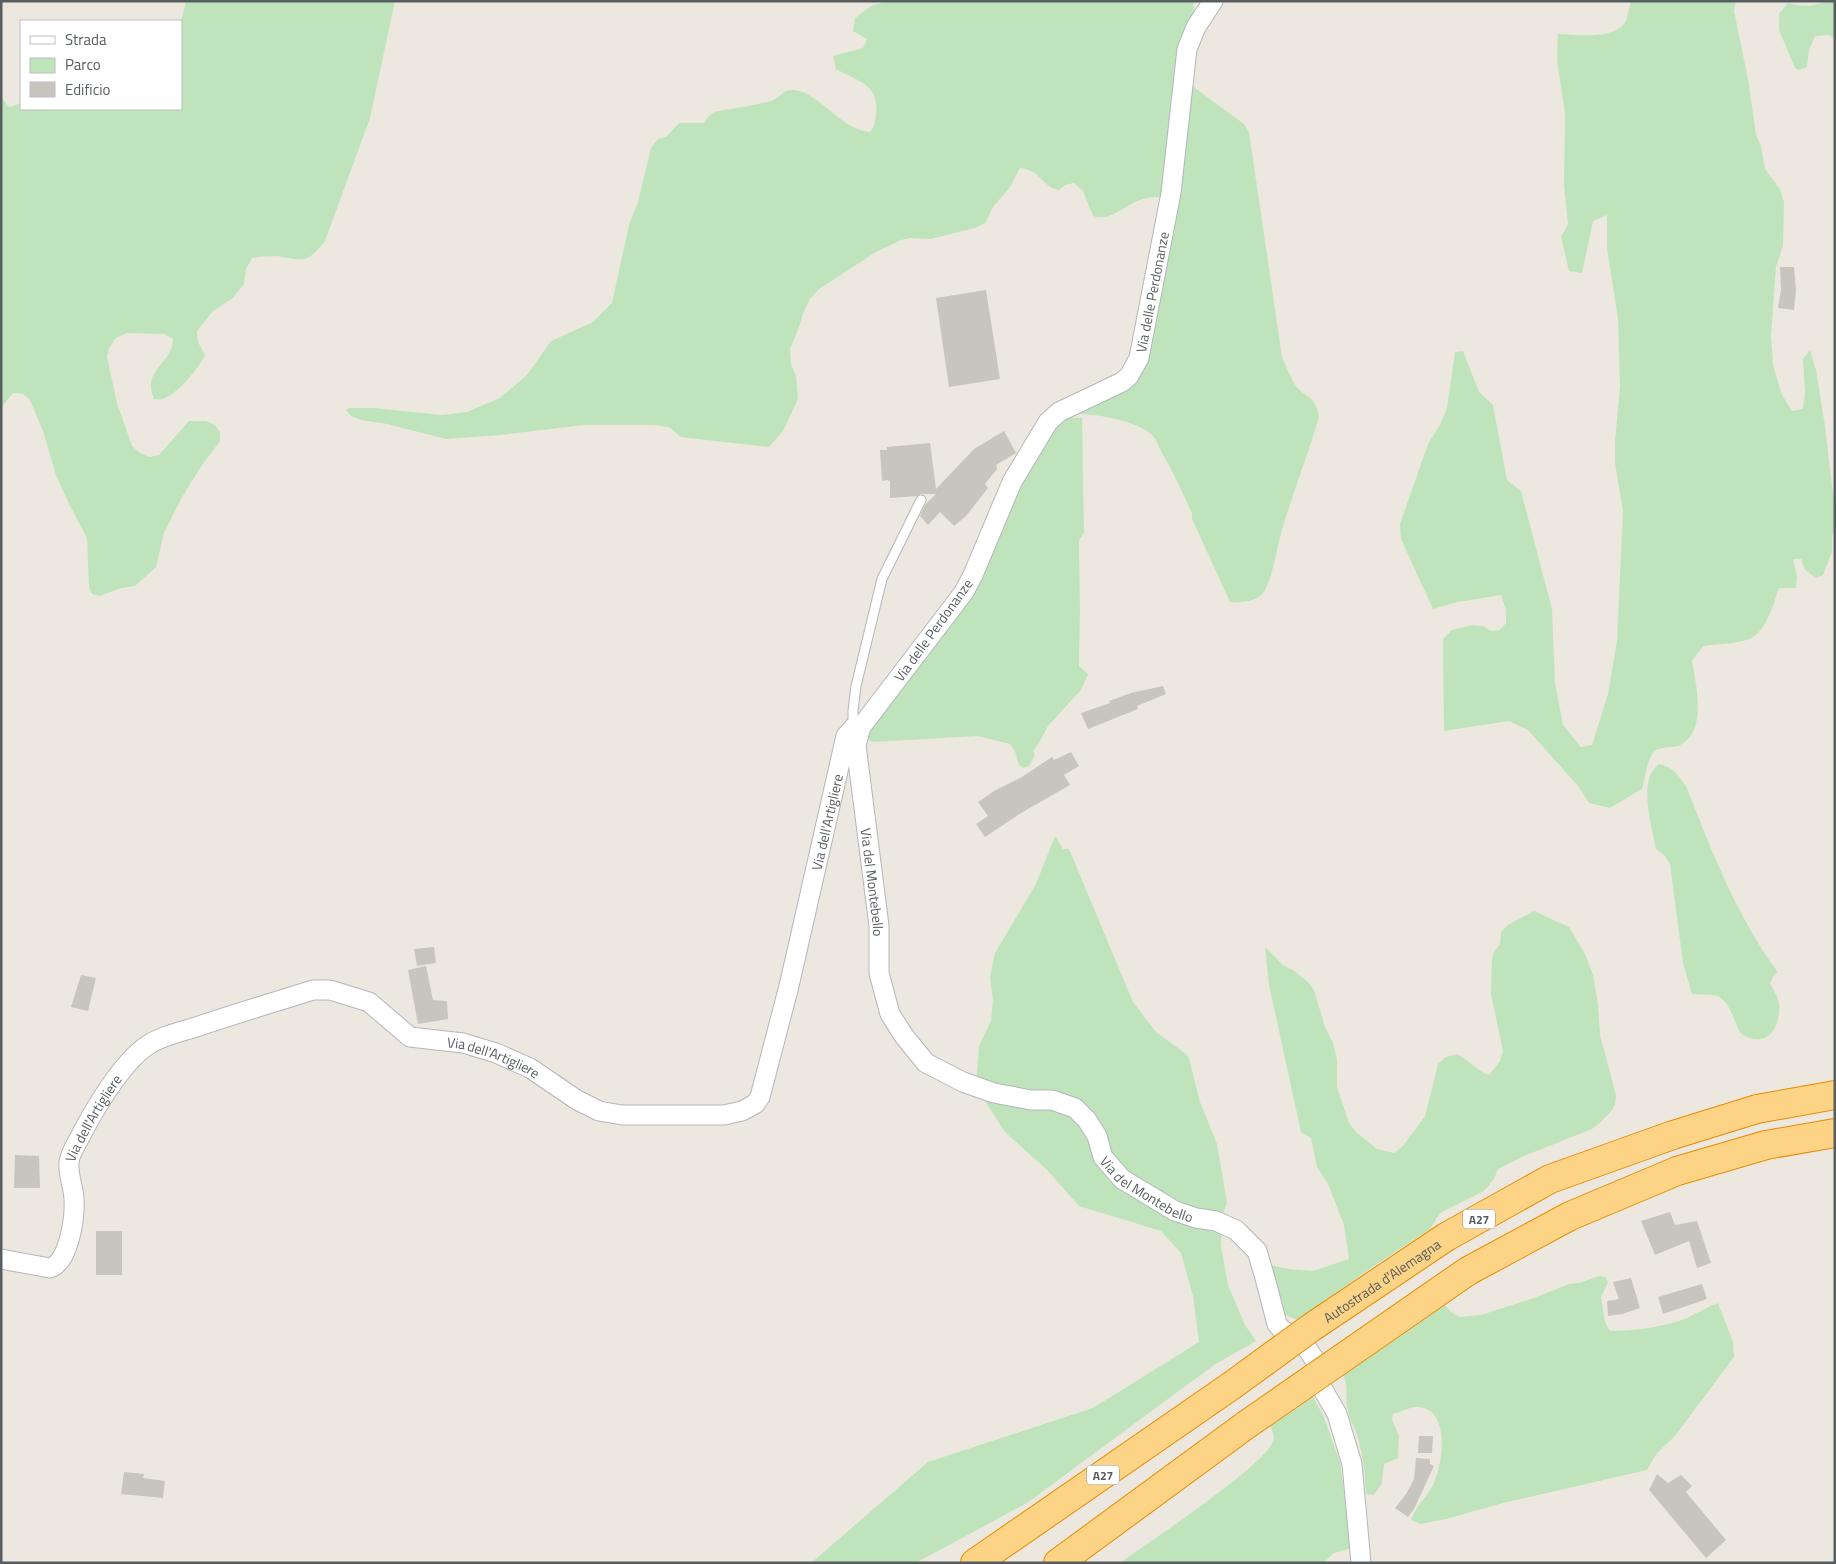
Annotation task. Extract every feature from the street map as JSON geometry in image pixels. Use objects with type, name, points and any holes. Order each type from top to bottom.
[{"type":"highway","name":"Autostrada d'Alemagna","points":[[975,1563],[1139,1451],[1312,1327],[1446,1237],[1550,1179],[1673,1135],[1757,1109],[1835,1095]]},
{"type":"highway","points":[[1058,1563],[1246,1425],[1468,1271],[1561,1220],[1677,1170],[1766,1145],[1835,1133]]},
{"type":"street","name":"Via delle Perdonanze","points":[[857,726],[964,592],[973,576],[1012,482],[1048,422],[1059,412],[1122,382],[1129,376],[1139,358],[1171,193],[1187,49],[1196,27],[1213,1]]},
{"type":"street","name":"Via dell'Artigliere","points":[[1,1259],[50,1268],[54,1267],[63,1256],[70,1240],[74,1200],[68,1162],[95,1112],[117,1079],[128,1063],[146,1046],[154,1041],[313,990],[330,990],[369,1002],[410,1037],[463,1043],[496,1053],[530,1068],[577,1100],[600,1111],[622,1115],[724,1115],[742,1111],[755,1104],[760,1097],[789,986],[846,736],[857,726]]},
{"type":"street","name":"Via del Montebello","points":[[857,726],[856,745],[879,926],[879,973],[890,1014],[904,1036],[926,1062],[963,1082],[994,1093],[1031,1100],[1052,1100],[1075,1108],[1087,1120],[1097,1136],[1102,1157],[1122,1179],[1175,1211],[1196,1218],[1216,1221],[1236,1230],[1256,1251],[1266,1278],[1277,1324],[1282,1330],[1301,1339],[1320,1368],[1322,1388],[1337,1414],[1352,1464],[1361,1563]]},
{"type":"lane","points":[[857,726],[852,711],[856,686],[882,579],[921,500]]},
{"type":"green space","points":[[186,1],[395,1],[370,118],[325,241],[319,249],[304,259],[276,256],[252,258],[246,269],[244,284],[233,298],[213,311],[197,331],[198,342],[205,355],[202,360],[193,374],[174,393],[167,397],[154,399],[151,380],[172,348],[173,339],[164,334],[127,333],[116,338],[109,348],[107,357],[117,403],[132,446],[140,453],[149,457],[159,455],[189,421],[206,421],[215,425],[220,432],[220,441],[200,468],[181,499],[164,533],[156,567],[135,586],[121,588],[100,596],[92,594],[89,587],[87,538],[56,475],[43,431],[30,400],[23,394],[13,393],[1,408],[1,97],[9,107],[20,103],[20,110],[182,110],[181,20]]},
{"type":"green space","points":[[887,1],[1193,1],[1194,14],[1167,197],[1152,197],[1136,201],[1106,217],[1093,216],[1083,191],[1074,183],[1065,185],[1059,190],[1054,189],[1033,172],[1020,168],[1010,187],[993,207],[985,223],[975,228],[931,239],[911,238],[901,240],[876,252],[819,289],[810,299],[790,349],[791,364],[796,376],[798,399],[783,431],[769,447],[681,437],[669,427],[654,425],[584,425],[446,439],[387,424],[361,420],[351,416],[346,410],[348,408],[374,408],[442,415],[467,412],[500,398],[527,375],[551,341],[593,322],[612,303],[629,225],[638,202],[651,148],[658,139],[666,137],[679,123],[704,123],[714,112],[771,101],[784,92],[794,90],[813,97],[849,125],[870,132],[876,117],[874,96],[865,85],[836,69],[833,56],[863,48],[867,39],[853,31],[855,18],[871,6]]},
{"type":"green space","points":[[1631,1],[1736,1],[1734,11],[1748,79],[1756,135],[1761,146],[1765,169],[1780,189],[1784,202],[1783,246],[1776,267],[1771,335],[1773,365],[1782,395],[1792,411],[1803,409],[1805,392],[1803,359],[1810,350],[1816,370],[1825,426],[1835,511],[1835,528],[1832,535],[1832,552],[1823,575],[1816,578],[1805,570],[1801,559],[1793,559],[1797,576],[1796,588],[1779,588],[1769,615],[1758,633],[1742,641],[1703,646],[1692,661],[1698,706],[1695,728],[1690,737],[1678,746],[1656,750],[1651,756],[1642,789],[1610,808],[1589,803],[1578,786],[1528,730],[1509,721],[1444,731],[1443,639],[1452,630],[1472,625],[1483,626],[1491,631],[1500,630],[1506,623],[1506,610],[1501,595],[1458,602],[1433,609],[1401,539],[1400,524],[1428,444],[1441,423],[1447,408],[1455,352],[1463,351],[1479,392],[1493,405],[1507,480],[1521,491],[1552,609],[1555,683],[1563,725],[1581,747],[1592,745],[1608,694],[1617,641],[1623,511],[1615,463],[1620,386],[1618,319],[1607,248],[1607,215],[1593,221],[1582,273],[1569,271],[1561,237],[1568,224],[1564,185],[1565,114],[1557,60],[1558,34],[1595,35],[1613,31],[1621,27],[1626,21]]},
{"type":"green space","points":[[1826,1],[1835,1],[1835,38],[1829,35],[1815,36],[1809,50],[1807,67],[1799,70],[1795,68],[1779,30],[1779,14],[1788,3],[1807,6]]},
{"type":"green space","points":[[1191,85],[1244,124],[1249,132],[1282,357],[1296,386],[1315,404],[1319,417],[1286,516],[1266,588],[1260,596],[1243,602],[1230,602],[1192,519],[1192,513],[1153,436],[1144,429],[1125,421],[1103,416],[1073,414],[1125,379],[1151,345],[1156,324],[1157,302]]},
{"type":"green space","points":[[1061,417],[1082,418],[1084,533],[1079,540],[1079,666],[1088,674],[1081,690],[1048,726],[1033,751],[1035,755],[1029,766],[1023,768],[1019,765],[1015,751],[1010,744],[977,736],[874,742],[866,739],[870,723],[922,649]]},
{"type":"green space","points":[[1659,764],[1664,765],[1679,776],[1687,788],[1726,883],[1750,930],[1778,972],[1770,983],[1777,995],[1779,1013],[1774,1029],[1770,1035],[1764,1038],[1749,1038],[1740,1033],[1730,1009],[1718,996],[1692,994],[1683,963],[1670,864],[1665,856],[1656,849],[1649,816],[1647,792],[1649,781],[1652,771]]},
{"type":"green space","points":[[1055,836],[1063,849],[1069,849],[1133,1002],[1156,1032],[1189,1058],[1200,1102],[1217,1144],[1227,1203],[1222,1216],[1221,1246],[1228,1285],[1245,1325],[1256,1341],[1214,1365],[1027,1503],[915,1563],[811,1563],[928,1462],[1093,1408],[1199,1342],[1193,1296],[1181,1253],[1161,1231],[1079,1206],[1047,1170],[1005,1132],[976,1087],[979,1046],[991,1021],[993,1000],[990,977],[995,953],[1036,884]]},
{"type":"green space","points":[[1534,911],[1569,927],[1585,954],[1593,975],[1600,1035],[1616,1095],[1615,1105],[1612,1110],[1592,1129],[1524,1156],[1498,1169],[1494,1179],[1484,1191],[1440,1213],[1430,1229],[1297,1320],[1281,1313],[1261,1263],[1289,1269],[1313,1271],[1349,1259],[1344,1225],[1328,1184],[1317,1167],[1311,1138],[1301,1132],[1269,985],[1265,947],[1283,965],[1308,982],[1314,990],[1325,1027],[1333,1043],[1337,1059],[1337,1087],[1349,1123],[1356,1132],[1377,1149],[1394,1153],[1403,1146],[1425,1116],[1438,1064],[1446,1057],[1457,1054],[1489,1075],[1500,1061],[1503,1051],[1491,994],[1493,954],[1500,944],[1501,932],[1508,925]]},
{"type":"green space","points":[[1599,1276],[1605,1277],[1608,1282],[1601,1297],[1605,1322],[1610,1331],[1669,1324],[1687,1318],[1718,1303],[1733,1342],[1734,1357],[1675,1436],[1657,1453],[1647,1470],[1421,1524],[1411,1520],[1435,1480],[1442,1449],[1442,1438],[1436,1417],[1429,1410],[1416,1407],[1393,1414],[1392,1419],[1399,1436],[1398,1458],[1384,1464],[1382,1483],[1374,1495],[1366,1494],[1362,1455],[1347,1405],[1346,1383],[1342,1373],[1443,1303],[1451,1312],[1459,1317],[1481,1315],[1534,1298],[1569,1284],[1579,1283]]},
{"type":"green space","points":[[1312,1395],[1323,1415],[1340,1462],[1352,1548],[1334,1553],[1323,1563],[1120,1563],[1204,1504],[1250,1467],[1266,1452],[1274,1439],[1270,1426]]},
{"type":"building","points":[[1780,267],[1794,267],[1796,290],[1794,310],[1778,308],[1781,290]]},
{"type":"building","points":[[986,290],[1000,379],[949,387],[936,298]]},
{"type":"building","points":[[1004,431],[1016,453],[996,465],[997,469],[985,484],[988,488],[966,516],[954,526],[940,512],[928,525],[920,516],[925,505],[936,494],[890,498],[890,482],[888,480],[882,481],[880,450],[887,450],[887,447],[930,443],[936,489],[974,449]]},
{"type":"building","points":[[1163,686],[1166,694],[1137,706],[1138,709],[1088,729],[1081,713],[1131,693]]},
{"type":"building","points":[[1071,752],[1079,766],[1064,775],[1070,785],[1021,813],[985,837],[976,824],[988,816],[978,802],[994,791],[1022,777],[1052,757],[1054,760]]},
{"type":"building","points":[[434,947],[436,963],[417,966],[414,949]]},
{"type":"building","points":[[426,966],[433,1000],[447,1001],[448,1019],[418,1024],[408,970]]},
{"type":"building","points":[[81,975],[96,978],[88,1011],[71,1007]]},
{"type":"building","points":[[15,1155],[39,1156],[40,1188],[14,1188]]},
{"type":"building","points":[[1670,1212],[1675,1225],[1697,1221],[1711,1263],[1697,1268],[1689,1241],[1655,1255],[1641,1221]]},
{"type":"building","points":[[96,1231],[122,1231],[122,1275],[96,1275]]},
{"type":"building","points":[[1631,1278],[1640,1308],[1608,1316],[1607,1301],[1619,1299],[1613,1282]]},
{"type":"building","points":[[1702,1284],[1707,1299],[1663,1314],[1658,1297]]},
{"type":"building","points":[[1419,1436],[1433,1436],[1432,1453],[1418,1453]]},
{"type":"building","points":[[1416,1458],[1430,1459],[1430,1464],[1434,1466],[1414,1509],[1408,1517],[1395,1508],[1406,1494],[1414,1479]]},
{"type":"building","points":[[124,1472],[144,1474],[143,1478],[165,1481],[163,1498],[121,1494]]},
{"type":"building","points":[[1657,1474],[1668,1483],[1681,1475],[1692,1486],[1686,1492],[1726,1540],[1706,1558],[1649,1490]]}]
